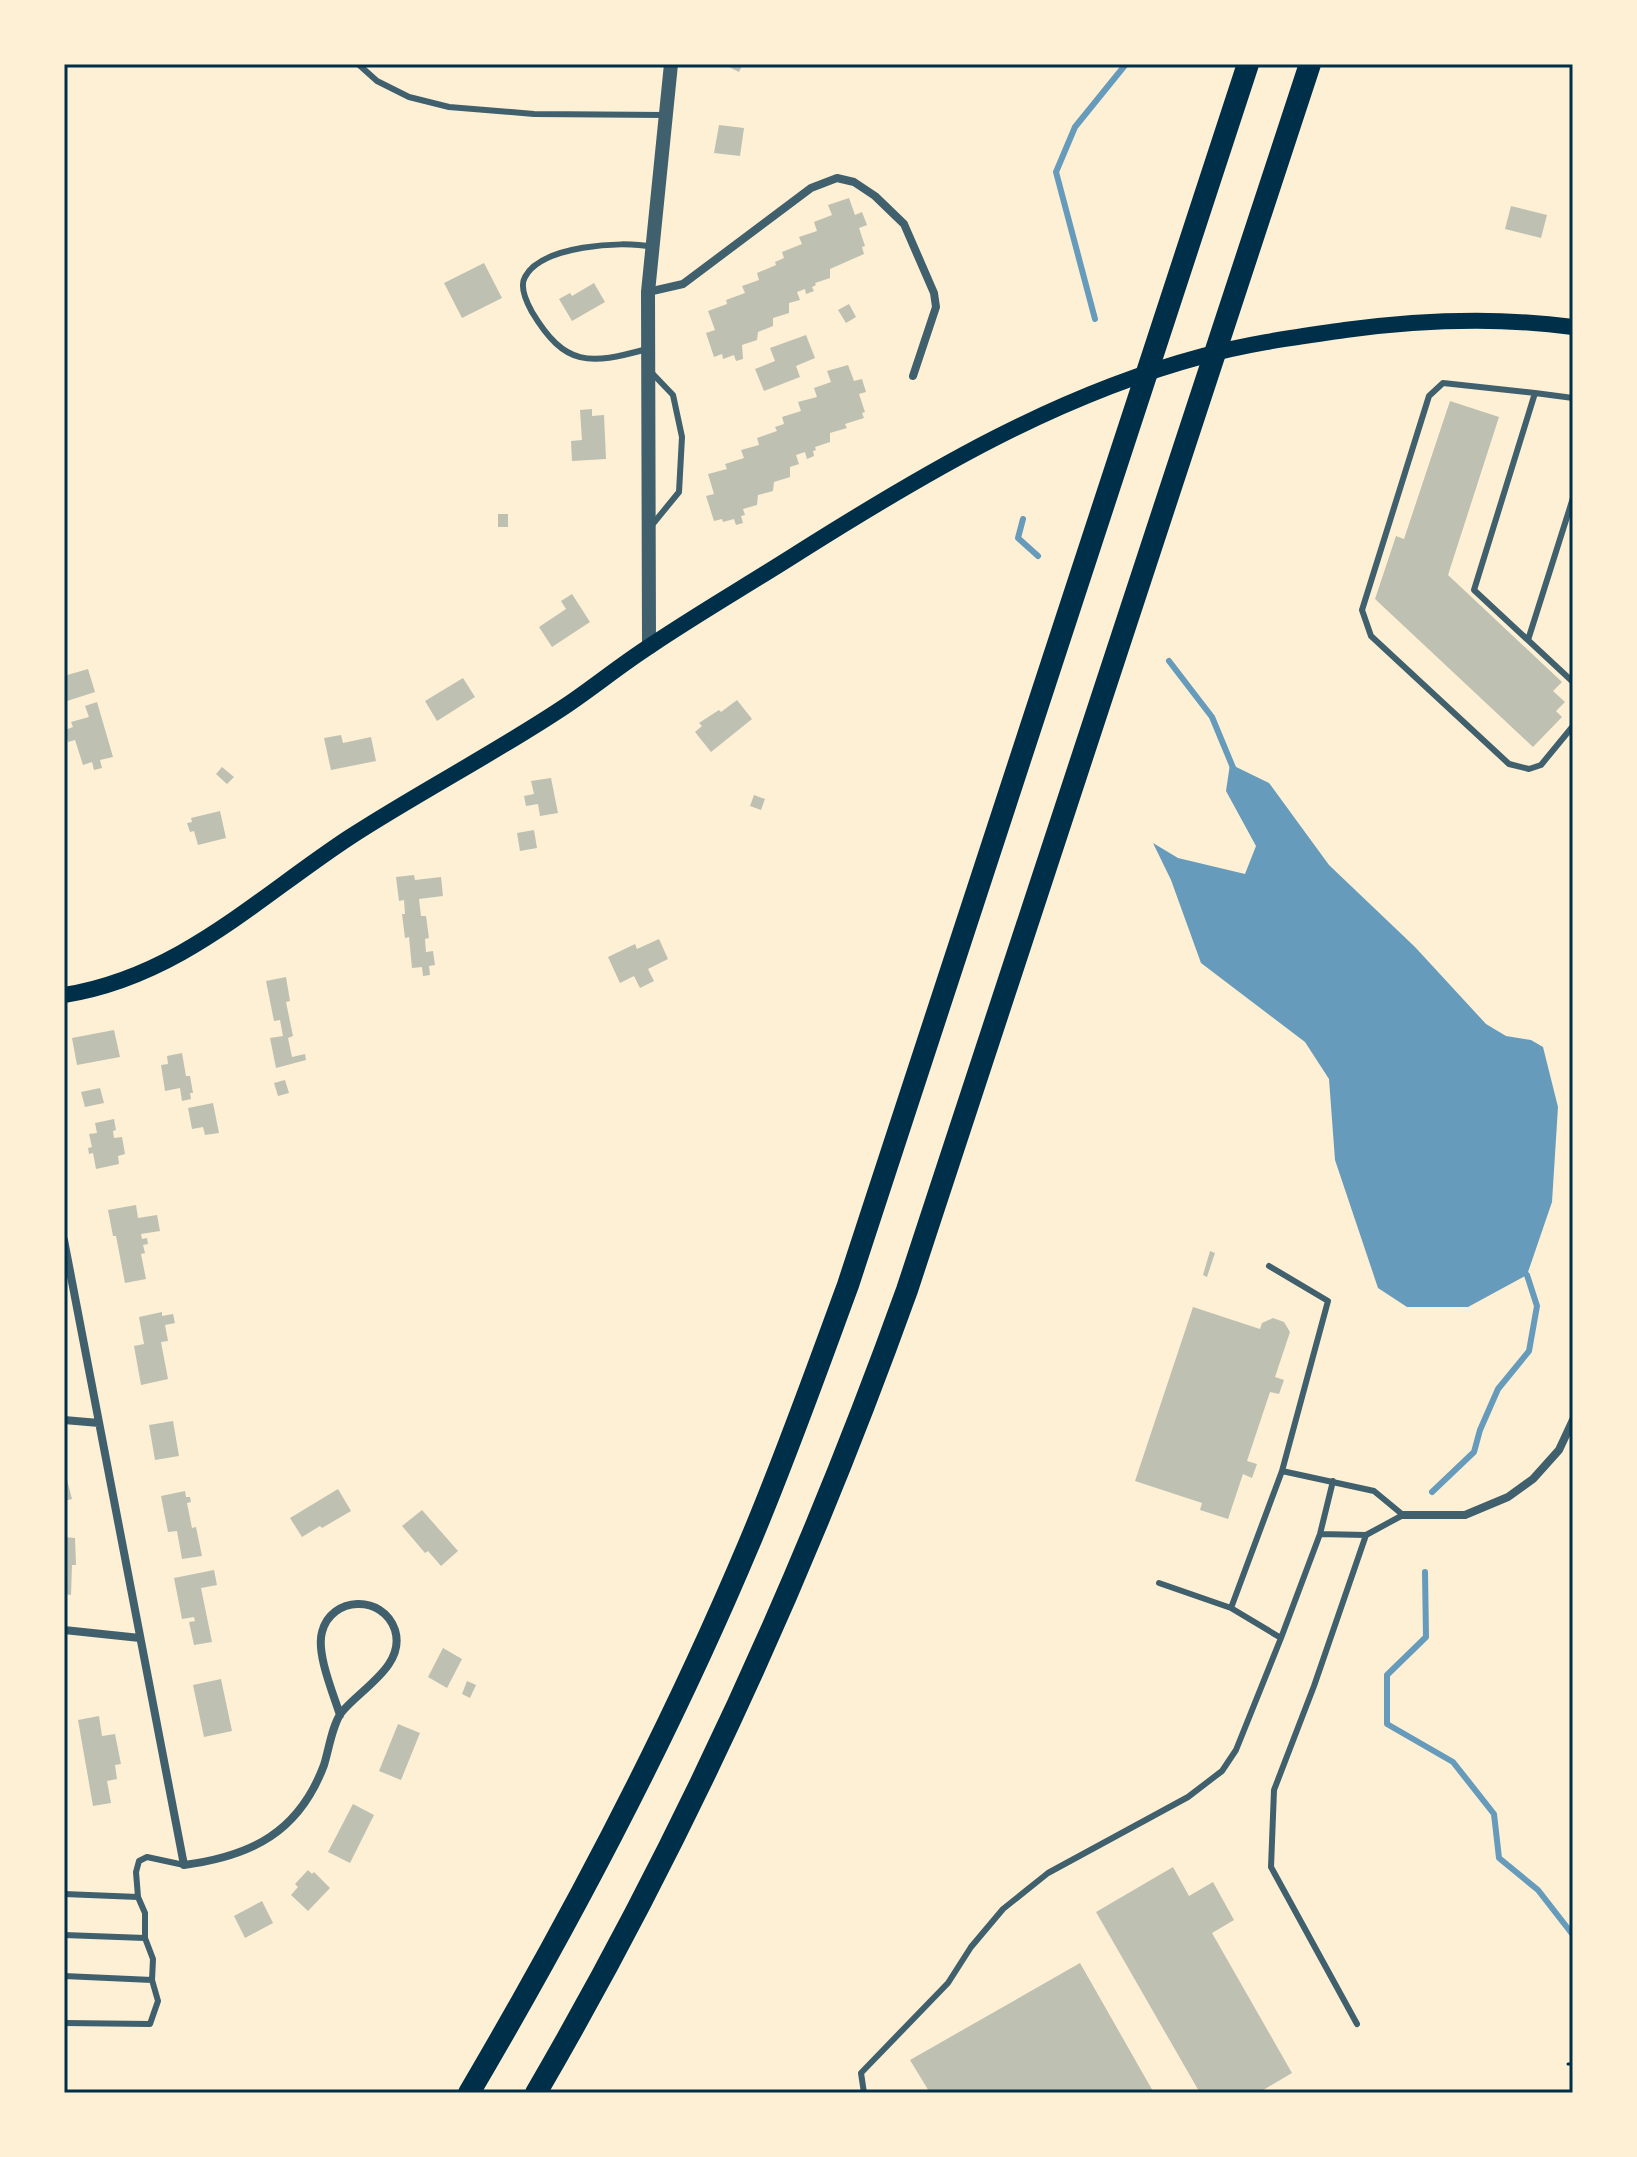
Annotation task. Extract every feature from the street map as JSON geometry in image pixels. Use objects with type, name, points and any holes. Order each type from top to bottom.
[{"type":"highway","points":[[469,2093],[593,1872],[661,1737],[779,1470],[848,1285],[1248,64]]},
{"type":"highway","points":[[536,2093],[628,1928],[722,1742],[802,1563],[859,1420],[916,1263],[1310,64]]},
{"type":"main road","points":[[64,995],[87,992],[167,963],[349,838],[566,706],[649,646],[934,470],[1007,431],[1080,398],[1204,355],[1288,338],[1375,326],[1448,322],[1519,322],[1573,327]]},
{"type":"street","points":[[649,646],[648,292],[671,64]]},
{"type":"street","points":[[648,292],[683,284],[811,188],[837,178],[854,182],[875,196],[904,224],[934,293],[936,307],[913,376]]},
{"type":"street","points":[[64,1240],[184,1865],[236,1855],[259,1845],[283,1829],[301,1809],[316,1786],[340,1715],[387,1667],[395,1653],[394,1628],[385,1614],[371,1605],[347,1605],[332,1614],[323,1627],[322,1652],[340,1715]]},
{"type":"street","points":[[64,1420],[99,1423]]},
{"type":"street","points":[[1403,1515],[1465,1515],[1508,1497],[1533,1479],[1559,1450],[1573,1420]]},
{"type":"street","points":[[64,1630],[140,1638]]},
{"type":"lane","points":[[358,64],[377,81],[409,97],[449,107],[534,114],[665,115]]},
{"type":"lane","points":[[647,349],[606,360],[565,353],[550,339],[530,308],[522,286],[525,276],[535,266],[555,256],[597,244],[633,242],[652,247]]},
{"type":"lane","points":[[647,367],[673,395],[682,437],[679,492],[647,531]]},
{"type":"lane","points":[[1573,398],[1443,383],[1429,396],[1362,610],[1371,636],[1509,764],[1529,769],[1541,765],[1573,726]]},
{"type":"lane","points":[[1535,393],[1474,590],[1573,682]]},
{"type":"lane","points":[[1528,640],[1573,498]]},
{"type":"lane","points":[[1231,1608],[1282,1471],[1328,1301],[1269,1266]]},
{"type":"lane","points":[[1282,1471],[1374,1491],[1403,1515],[1366,1535],[1320,1534]]},
{"type":"lane","points":[[864,2093],[861,2073],[948,1983],[971,1947],[1003,1909],[1048,1873],[1188,1797],[1222,1771],[1236,1750],[1281,1638],[1320,1534],[1333,1481]]},
{"type":"lane","points":[[1357,2024],[1271,1867],[1274,1790],[1366,1535]]},
{"type":"lane","points":[[1159,1583],[1231,1608],[1281,1638]]},
{"type":"lane","points":[[64,2023],[150,2024],[158,2001],[136,1872],[142,1858],[147,1857],[184,1865]]},
{"type":"lane","points":[[64,1894],[138,1897]]},
{"type":"lane","points":[[64,1935],[145,1938]]},
{"type":"lane","points":[[64,1976],[152,1980]]},
{"type":"water","points":[[1230,764],[1269,783],[1329,865],[1415,947],[1486,1024],[1506,1036],[1531,1040],[1543,1047],[1558,1107],[1552,1202],[1527,1275],[1468,1307],[1407,1307],[1378,1288],[1335,1160],[1329,1079],[1305,1042],[1201,963],[1171,880],[1153,843],[1178,858],[1245,874],[1256,846],[1226,791]]},
{"type":"building","points":[[723,64],[743,64],[739,72]]},
{"type":"building","points":[[719,125],[744,128],[740,156],[714,153]]},
{"type":"building","points":[[849,198],[855,215],[862,212],[867,225],[859,228],[865,246],[862,247],[864,254],[830,269],[830,278],[815,283],[812,287],[814,291],[806,294],[805,289],[797,292],[800,300],[789,303],[789,313],[773,318],[773,326],[758,332],[757,340],[742,345],[743,359],[736,361],[734,355],[723,359],[722,354],[714,357],[706,333],[715,330],[708,311],[745,293],[742,286],[759,280],[757,273],[776,265],[775,262],[784,258],[782,252],[802,244],[799,237],[817,231],[814,222],[832,215],[828,205]]},
{"type":"building","points":[[1511,206],[1547,215],[1541,238],[1505,229]]},
{"type":"building","points":[[484,263],[502,298],[462,318],[444,283]]},
{"type":"building","points":[[594,283],[605,302],[572,321],[559,299],[570,293],[572,296]]},
{"type":"building","points":[[849,304],[856,317],[846,323],[838,310]]},
{"type":"building","points":[[806,335],[815,358],[796,366],[800,377],[764,391],[755,369],[775,361],[770,348]]},
{"type":"building","points":[[848,365],[854,381],[862,379],[866,392],[859,394],[864,418],[830,433],[830,442],[815,447],[814,456],[807,459],[805,452],[796,455],[799,464],[790,467],[790,477],[774,482],[773,491],[758,495],[757,505],[743,509],[743,523],[736,525],[734,519],[714,521],[706,496],[714,494],[708,474],[727,469],[725,464],[744,458],[741,450],[759,445],[757,438],[777,431],[775,427],[784,424],[782,417],[801,411],[798,402],[817,397],[814,388],[831,382],[827,371]]},
{"type":"building","points":[[1450,401],[1499,417],[1448,575],[1562,682],[1553,691],[1565,702],[1556,711],[1562,717],[1533,747],[1375,599],[1396,536],[1404,539]]},
{"type":"building","points":[[592,409],[592,416],[604,415],[606,459],[572,461],[571,441],[582,440],[580,410]]},
{"type":"building","points":[[498,514],[508,514],[508,527],[498,527]]},
{"type":"building","points":[[572,594],[590,622],[552,647],[539,627],[566,609],[561,601]]},
{"type":"building","points":[[88,669],[95,692],[64,702],[64,676]]},
{"type":"building","points":[[463,678],[475,697],[437,721],[425,701]]},
{"type":"building","points":[[737,700],[752,719],[711,752],[695,732],[702,726],[699,723]]},
{"type":"building","points":[[97,702],[113,757],[100,760],[102,768],[94,770],[92,762],[83,765],[75,740],[68,742],[65,730],[73,727],[71,722],[89,717],[85,706]]},
{"type":"building","points":[[341,735],[343,743],[371,737],[376,761],[331,770],[324,738]]},
{"type":"building","points":[[222,767],[234,777],[227,784],[216,774]]},
{"type":"building","points":[[551,778],[558,813],[540,816],[538,804],[526,806],[524,796],[534,794],[531,781]]},
{"type":"building","points":[[754,795],[765,799],[761,810],[750,806]]},
{"type":"building","points":[[220,811],[226,838],[198,845],[194,831],[190,832],[187,823],[192,822],[191,818]]},
{"type":"building","points":[[534,830],[537,848],[520,851],[517,833]]},
{"type":"building","points":[[414,875],[415,880],[441,877],[443,896],[419,899],[421,916],[426,916],[429,938],[425,939],[426,952],[433,951],[435,965],[429,966],[430,975],[423,976],[422,967],[412,968],[409,937],[405,938],[402,914],[405,914],[404,900],[399,901],[396,877]]},
{"type":"building","points":[[659,939],[668,959],[648,969],[654,981],[640,988],[634,976],[620,983],[608,957],[635,944],[637,949]]},
{"type":"building","points":[[286,977],[290,1001],[286,1002],[293,1036],[288,1038],[292,1057],[305,1054],[306,1060],[276,1068],[270,1038],[283,1036],[280,1020],[274,1021],[266,981]]},
{"type":"building","points":[[114,1030],[120,1057],[77,1065],[72,1038]]},
{"type":"building","points":[[182,1053],[193,1093],[190,1093],[191,1099],[182,1101],[180,1088],[165,1091],[161,1065],[168,1064],[167,1056]]},
{"type":"building","points":[[285,1080],[289,1093],[278,1096],[274,1083]]},
{"type":"building","points":[[100,1088],[104,1103],[85,1107],[81,1092]]},
{"type":"building","points":[[213,1103],[219,1133],[205,1135],[203,1127],[192,1129],[188,1108]]},
{"type":"building","points":[[114,1119],[114,1138],[122,1137],[125,1154],[118,1156],[119,1164],[96,1169],[93,1153],[89,1154],[88,1148],[92,1147],[89,1134],[97,1133],[95,1123]]},
{"type":"building","points":[[136,1205],[138,1218],[157,1215],[160,1231],[141,1234],[142,1239],[147,1238],[148,1244],[143,1245],[145,1253],[141,1254],[146,1279],[125,1283],[108,1210]]},
{"type":"building","points":[[1210,1251],[1215,1253],[1207,1277],[1203,1275]]},
{"type":"building","points":[[1193,1307],[1260,1329],[1262,1323],[1273,1318],[1284,1322],[1290,1332],[1275,1377],[1284,1380],[1279,1394],[1270,1392],[1247,1461],[1257,1464],[1252,1478],[1243,1474],[1228,1519],[1200,1510],[1202,1503],[1135,1481]]},
{"type":"building","points":[[162,1312],[162,1316],[173,1314],[175,1323],[165,1325],[168,1341],[161,1342],[168,1379],[141,1385],[134,1346],[144,1344],[139,1317]]},
{"type":"building","points":[[173,1421],[179,1456],[155,1460],[149,1425]]},
{"type":"building","points":[[64,1468],[72,1499],[64,1501]]},
{"type":"building","points":[[338,1489],[351,1511],[302,1537],[290,1518]]},
{"type":"building","points":[[185,1491],[186,1497],[190,1497],[191,1502],[187,1503],[192,1528],[196,1527],[202,1556],[182,1559],[177,1531],[168,1532],[161,1496]]},
{"type":"building","points":[[422,1510],[458,1551],[441,1566],[402,1526]]},
{"type":"building","points":[[64,1537],[75,1538],[76,1565],[72,1565],[71,1595],[64,1594]]},
{"type":"building","points":[[214,1570],[217,1585],[201,1588],[212,1642],[194,1645],[189,1622],[195,1621],[194,1617],[182,1619],[174,1578]]},
{"type":"building","points":[[443,1648],[462,1659],[447,1688],[428,1677]]},
{"type":"building","points":[[221,1679],[232,1731],[204,1737],[193,1685]]},
{"type":"building","points":[[467,1681],[476,1685],[470,1698],[462,1694]]},
{"type":"building","points":[[99,1716],[102,1736],[115,1734],[121,1764],[115,1765],[117,1779],[107,1781],[111,1803],[93,1806],[78,1720]]},
{"type":"building","points":[[398,1724],[420,1733],[401,1780],[379,1771]]},
{"type":"building","points":[[353,1804],[374,1815],[350,1863],[328,1852]]},
{"type":"building","points":[[1173,1867],[1189,1896],[1213,1882],[1234,1920],[1212,1933],[1292,2073],[1258,2093],[1200,2093],[1096,1912]]},
{"type":"building","points":[[308,1870],[330,1888],[308,1911],[291,1895],[298,1887],[295,1884]]},
{"type":"building","points":[[262,1901],[273,1923],[245,1938],[234,1916]]},
{"type":"building","points":[[1080,1963],[1154,2093],[930,2093],[910,2060]]},
{"type":"waterway","points":[[1095,319],[1056,172],[1075,127],[1126,64]]},
{"type":"waterway","points":[[1023,519],[1018,538],[1038,556]]},
{"type":"waterway","points":[[1169,661],[1212,717],[1234,770]]},
{"type":"waterway","points":[[1432,1492],[1474,1452],[1498,1389],[1529,1351],[1537,1306],[1524,1272]]},
{"type":"waterway","points":[[1425,1572],[1426,1637],[1387,1675],[1387,1724],[1453,1762],[1494,1814],[1499,1858],[1538,1890],[1573,1935]]}]
